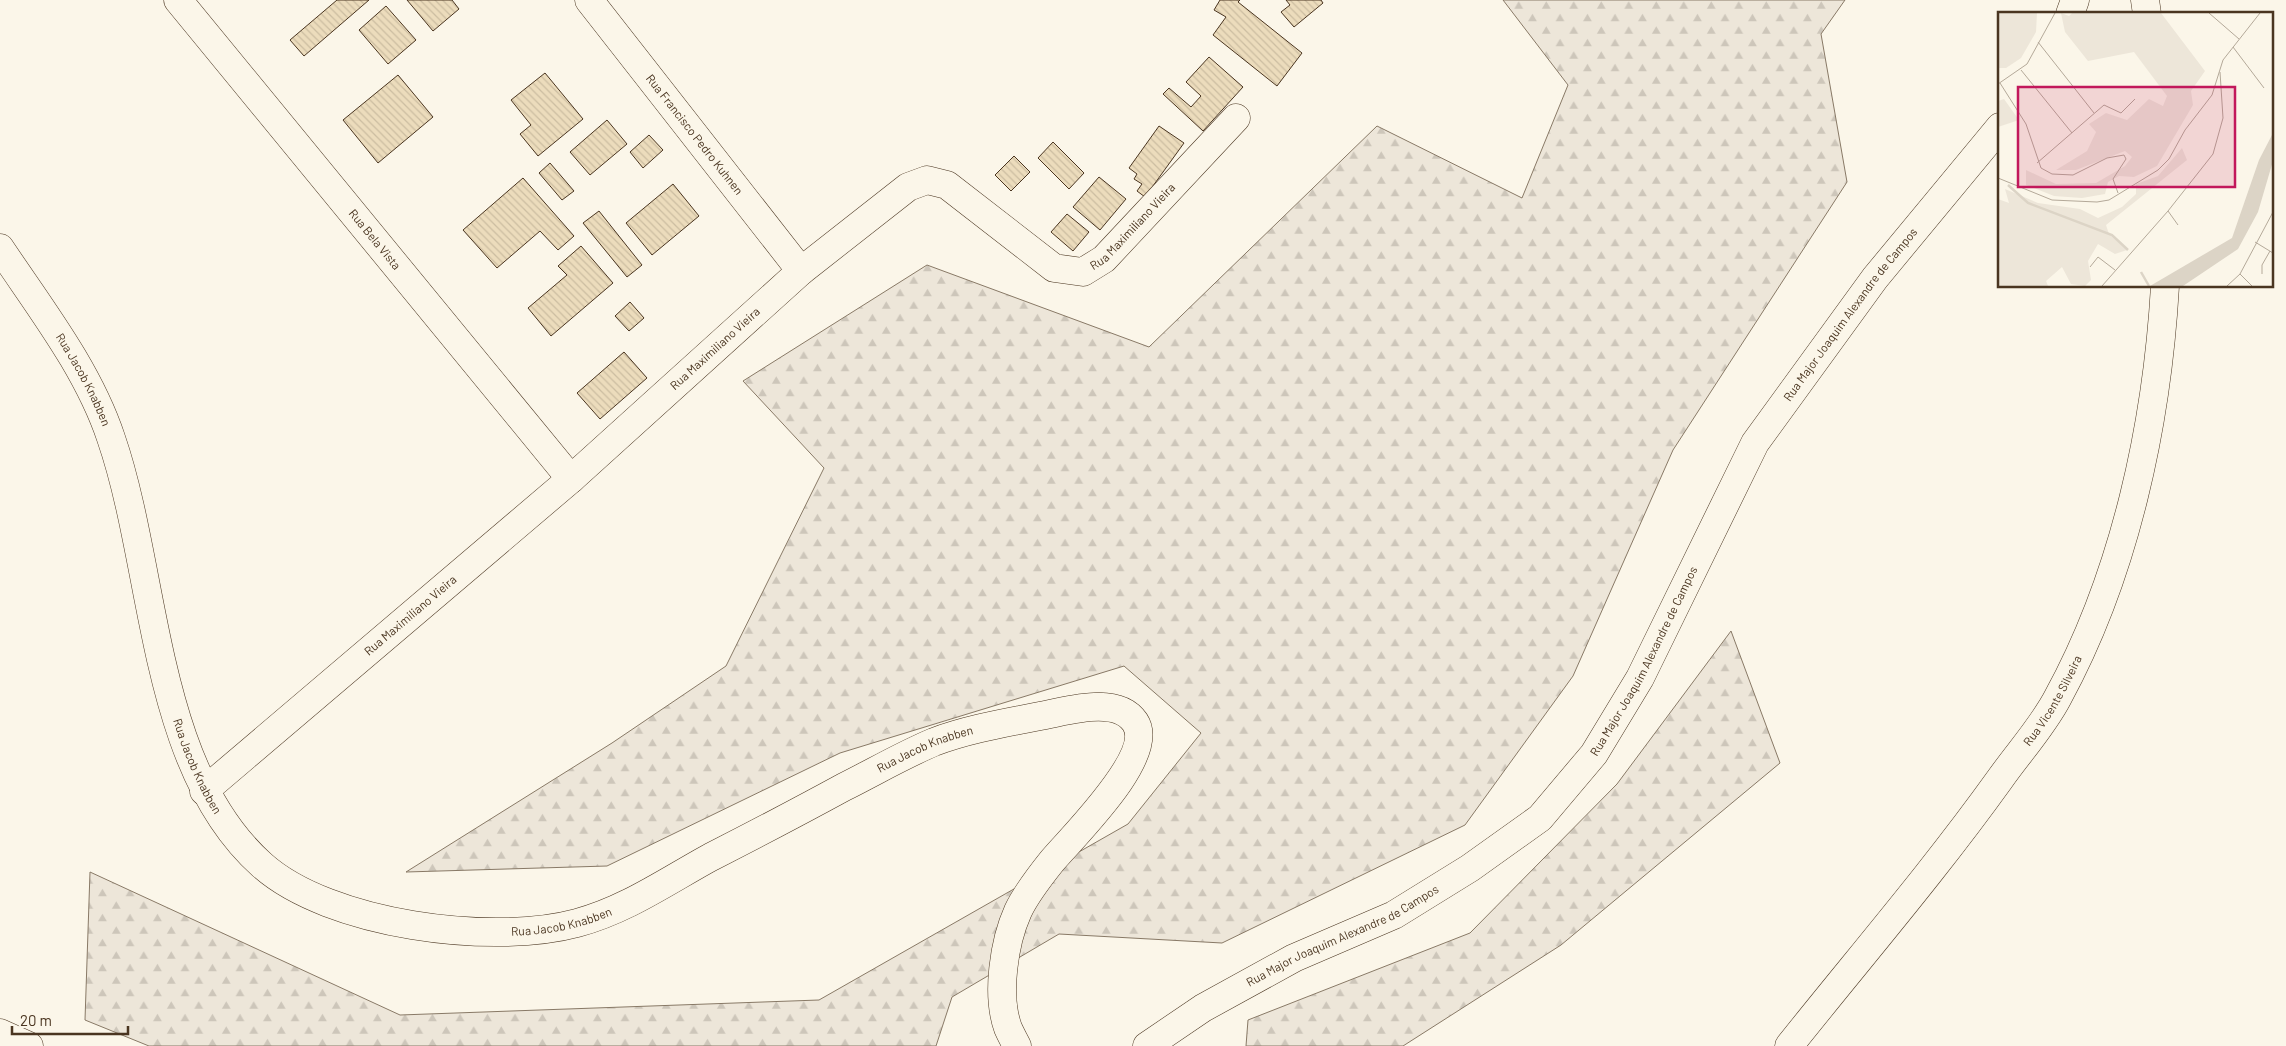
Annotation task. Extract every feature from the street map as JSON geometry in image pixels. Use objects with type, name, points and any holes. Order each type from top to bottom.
[{"type":"street","name":"Rua Bela Vista","points":[[178,0],[571,479]]},
{"type":"street","name":"Rua Francisco Pedro Kuhnen","points":[[589,0],[801,271]]},
{"type":"street","points":[[2071,12],[2075,0]]},
{"type":"street","name":"Rua Maximiliano Vieira","points":[[204,791],[571,479],[801,271],[908,187],[927,180],[947,185],[1054,268],[1083,272],[1104,259],[1236,118]]},
{"type":"street","name":"Rua Major Joaquim Alexandre de Campos","points":[[1146,1046],[1203,1008],[1294,958],[1394,915],[1470,868],[1540,818],[1594,754],[1640,678],[1755,443],[1875,278],[1998,129]]},
{"type":"street","name":"Rua Jacob Knabben","points":[[0,248],[69,352],[109,430],[126,486],[162,663],[172,702],[204,791],[224,824],[243,847],[268,870],[310,896],[360,913],[424,926],[491,931],[538,929],[576,924],[626,906],[695,866],[934,742],[991,726],[1066,711],[1091,708],[1119,710],[1127,714],[1137,726],[1140,738],[1134,756],[1124,774],[1100,806],[1047,866],[1020,907],[1010,935],[1004,965],[1003,993],[1007,1026],[1018,1046]]},
{"type":"street","name":"Rua Vicente Silveira","points":[[1789,1046],[1972,817],[2062,691],[2111,578],[2125,527],[2146,434],[2158,363],[2165,288]]},
{"type":"street","points":[[0,1033],[29,1046]]},
{"type":"green space","points":[[1503,0],[1845,0],[1821,34],[1847,182],[1673,450],[1573,676],[1465,825],[1222,943],[1059,934],[952,997],[936,1046],[149,1046],[85,1020],[90,872],[400,1015],[819,1000],[1128,824],[1201,733],[1124,666],[840,753],[607,866],[406,872],[612,743],[726,666],[824,468],[743,381],[927,265],[1149,347],[1377,126],[1522,198],[1568,85]]},
{"type":"green space","points":[[1731,631],[1780,763],[1561,945],[1403,1046],[1246,1046],[1248,1020],[1470,933],[1617,784]]},
{"type":"building","points":[[337,0],[369,0],[304,56],[290,40]]},
{"type":"building","points":[[407,0],[452,0],[459,9],[433,31]]},
{"type":"building","points":[[1220,0],[1240,0],[1238,2],[1302,53],[1277,86],[1213,35],[1226,17],[1214,10]]},
{"type":"building","points":[[1286,0],[1321,0],[1323,3],[1294,27],[1281,12],[1290,5]]},
{"type":"building","points":[[386,6],[416,40],[388,64],[359,30]]},
{"type":"building","points":[[1209,57],[1243,87],[1203,131],[1163,94],[1169,88],[1191,107],[1201,96],[1186,82]]},
{"type":"building","points":[[545,73],[583,119],[538,156],[520,134],[531,125],[511,100]]},
{"type":"building","points":[[398,75],[433,117],[378,163],[343,120]]},
{"type":"building","points":[[607,120],[627,144],[590,175],[570,152]]},
{"type":"building","points":[[1159,126],[1184,143],[1145,197],[1137,191],[1142,184],[1134,179],[1137,174],[1129,168]]},
{"type":"building","points":[[649,135],[663,150],[643,168],[630,152]]},
{"type":"building","points":[[1053,142],[1084,173],[1069,189],[1038,158]]},
{"type":"building","points":[[1014,156],[1030,172],[1011,191],[995,175]]},
{"type":"building","points":[[550,163],[574,191],[562,200],[539,173]]},
{"type":"building","points":[[1099,177],[1126,199],[1100,230],[1073,207]]},
{"type":"building","points":[[523,178],[574,236],[558,250],[540,231],[497,268],[463,230]]},
{"type":"building","points":[[673,184],[699,216],[652,255],[626,223]]},
{"type":"building","points":[[599,211],[642,265],[627,277],[583,223]]},
{"type":"building","points":[[1067,214],[1089,232],[1073,251],[1051,232]]},
{"type":"building","points":[[581,246],[613,283],[551,336],[528,308],[567,275],[558,266]]},
{"type":"building","points":[[630,302],[644,318],[629,331],[615,316]]},
{"type":"building","points":[[624,352],[647,378],[600,419],[577,393]]}]
